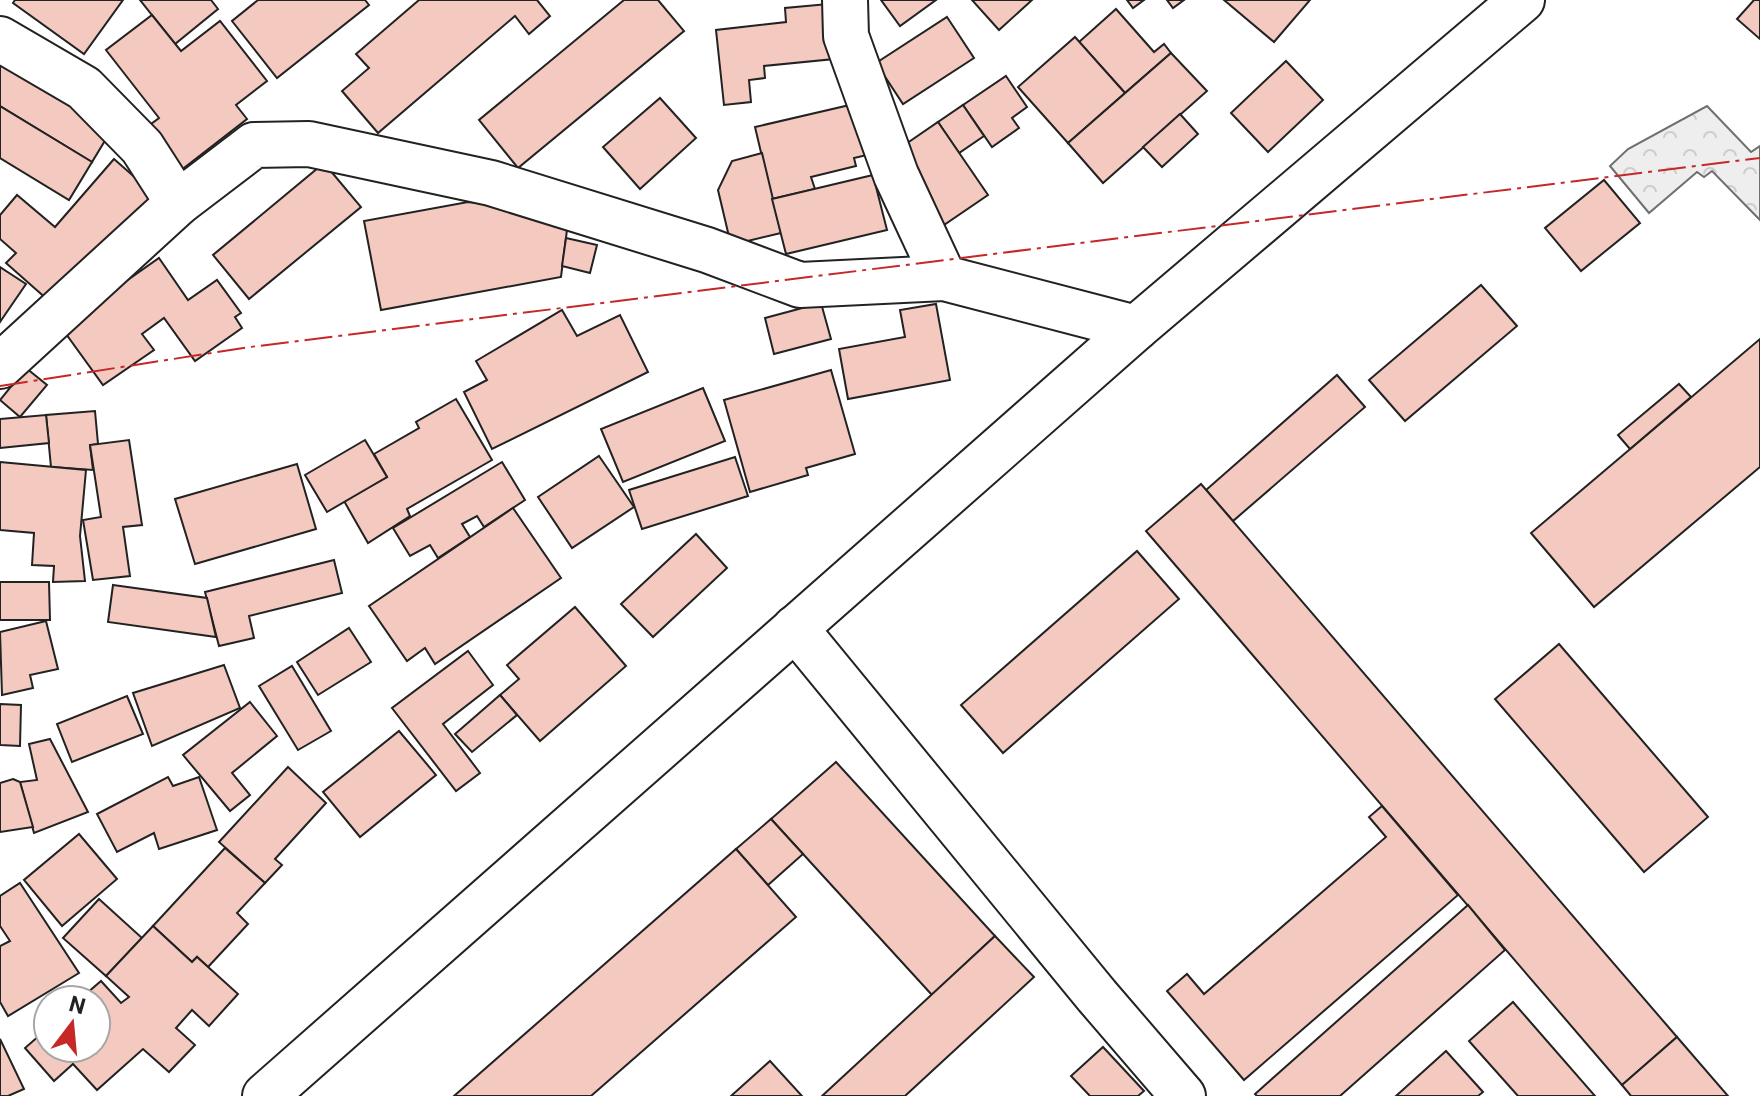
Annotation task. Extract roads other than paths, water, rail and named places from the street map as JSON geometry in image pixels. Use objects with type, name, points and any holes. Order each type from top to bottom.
[{"type":"street","points":[[845,0],[846,36],[896,175],[944,278]]},
{"type":"street","points":[[265,1096],[1136,328],[1522,0]]},
{"type":"street","points":[[0,39],[84,88],[142,147],[178,203]]},
{"type":"street","points":[[0,366],[178,203],[254,145],[309,144],[491,183],[707,250],[800,285],[944,278],[1136,328]]},
{"type":"street","points":[[795,628],[1183,1096]]}]
